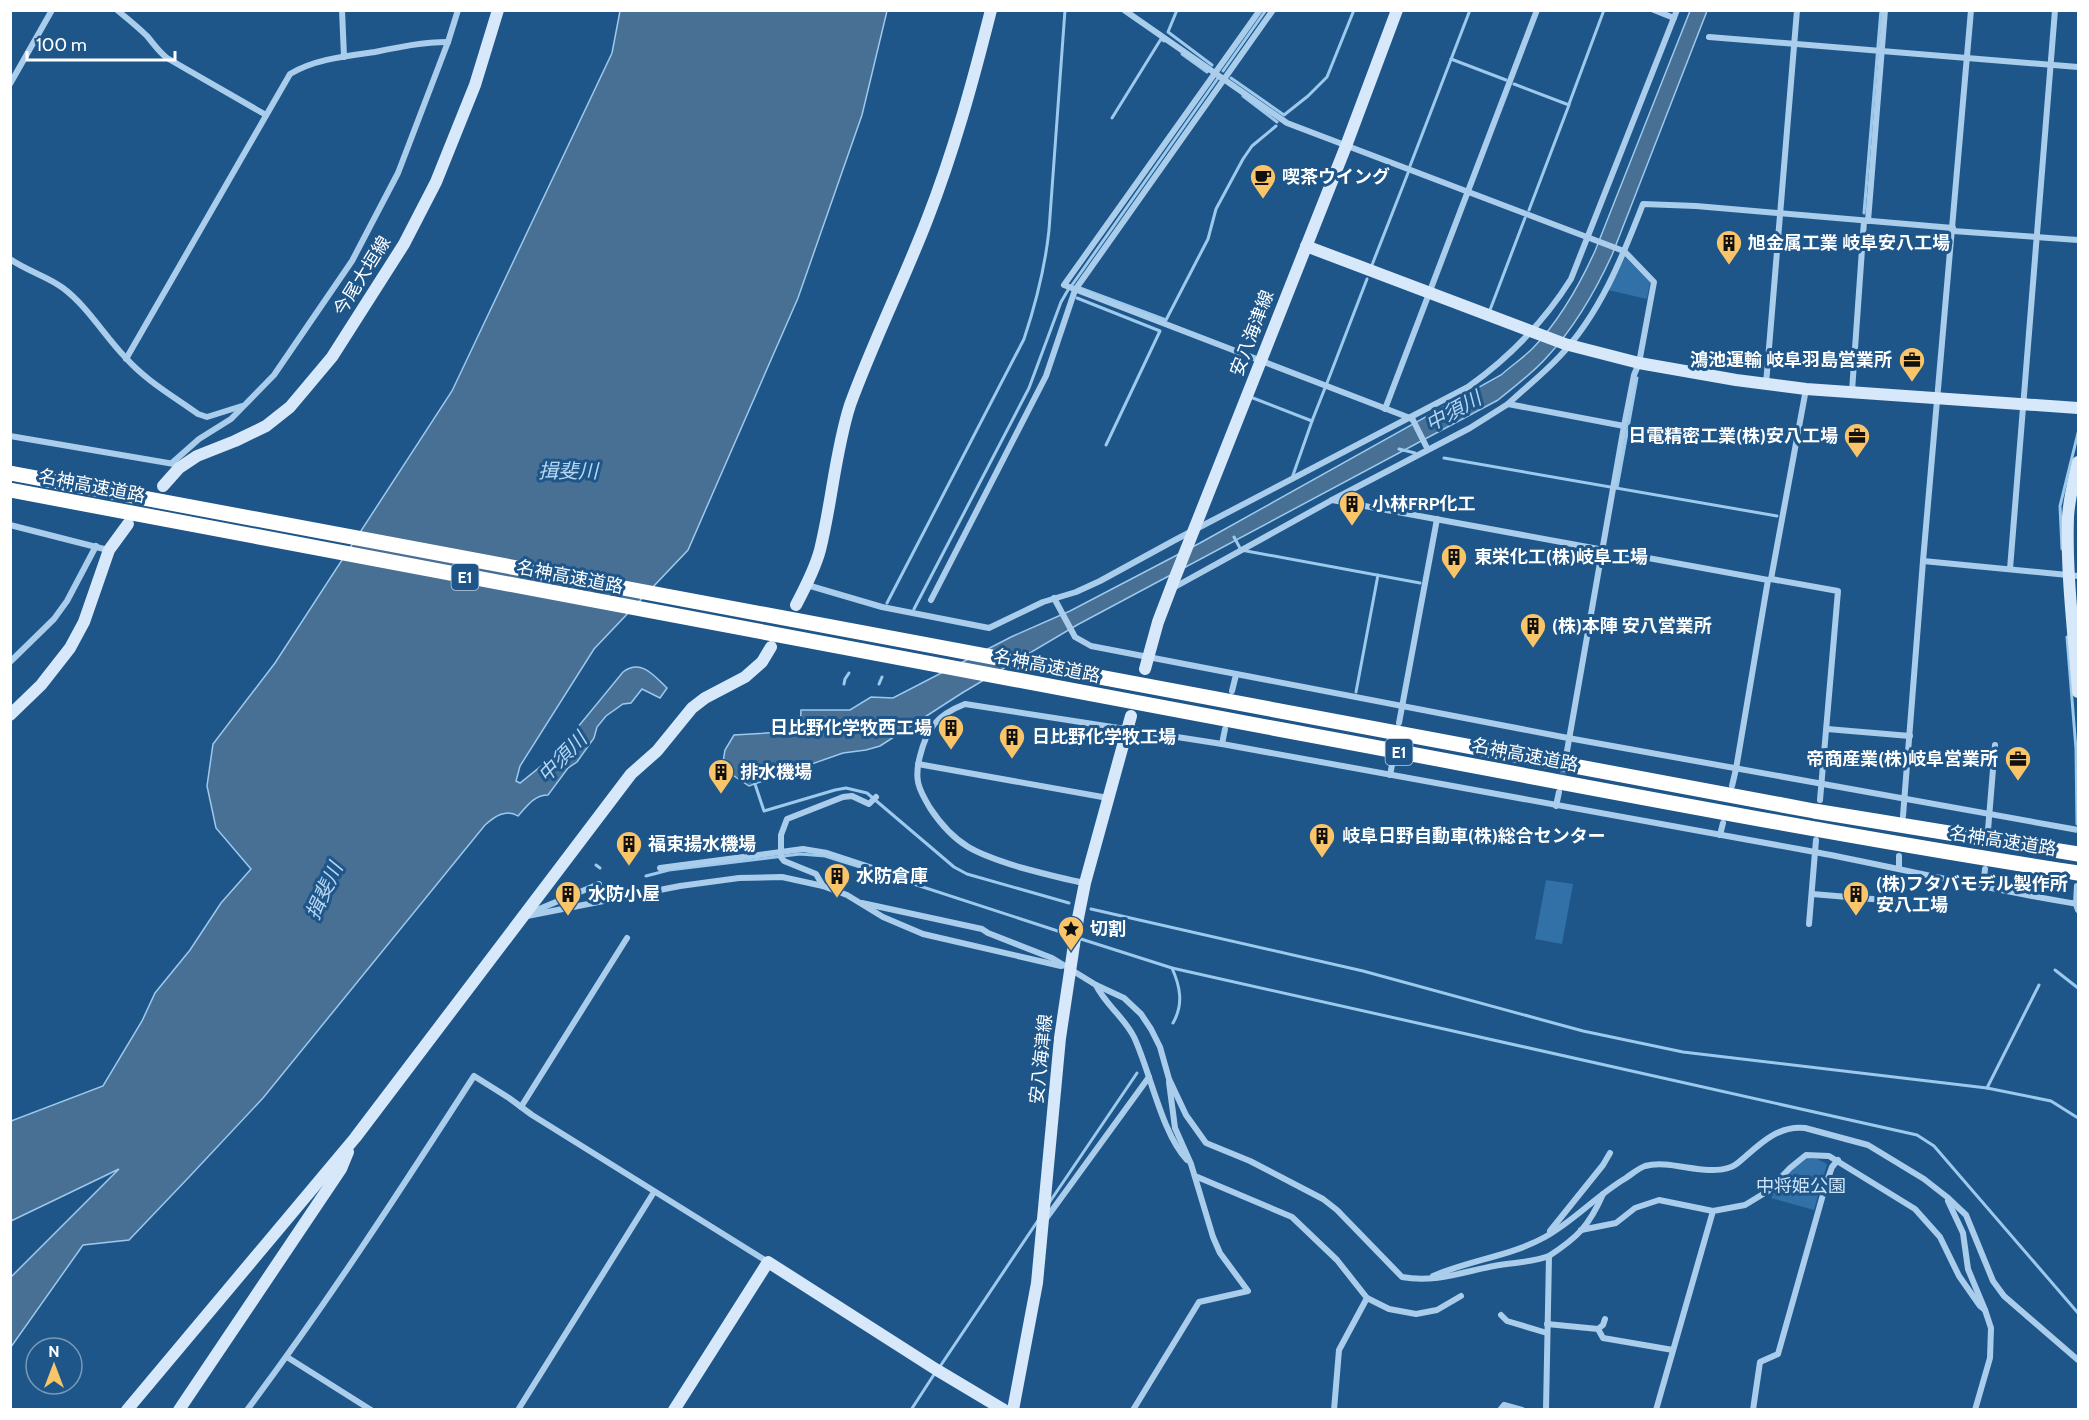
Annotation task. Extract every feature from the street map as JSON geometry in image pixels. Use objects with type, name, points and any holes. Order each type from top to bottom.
[{"type":"highway","name":"名神高速道路","points":[[10,473],[1814,811],[2079,854]]},
{"type":"highway","name":"名神高速道路","points":[[10,490],[720,625],[1959,854],[2078,879]]},
{"type":"street","points":[[10,84],[52,10]]},
{"type":"street","points":[[117,10],[141,30],[157,50],[167,58],[266,115]]},
{"type":"street","points":[[342,10],[344,57]]},
{"type":"street","points":[[10,436],[176,465],[199,439],[231,419],[246,405],[274,375],[352,261],[398,172],[458,10]]},
{"type":"street","name":"今尾大垣線","points":[[163,486],[176,465],[266,426],[290,406],[332,357],[404,244],[436,182],[475,85],[498,10]]},
{"type":"street","points":[[796,605],[807,585],[819,552],[843,427],[850,405],[949,160],[991,10]]},
{"type":"street","points":[[1124,10],[1287,123],[1623,251],[1654,282],[1639,363],[1634,375],[1624,426],[1567,751]]},
{"type":"street","points":[[1260,10],[1064,285],[1411,419],[1426,446]]},
{"type":"street","points":[[931,600],[1046,376],[1075,290],[1273,10]]},
{"type":"street","name":"安八海津線","points":[[1147,664],[1158,622],[1172,584],[1346,146],[1397,10]]},
{"type":"street","points":[[1385,409],[1537,10]]},
{"type":"street","points":[[1654,10],[1674,18]]},
{"type":"street","points":[[807,585],[882,607],[989,627],[1054,598],[1100,582],[1175,540],[1192,535],[1468,387],[1496,368],[1534,333],[1571,279],[1591,239],[1677,10]]},
{"type":"street","points":[[1766,384],[1797,10]]},
{"type":"street","points":[[1852,391],[1885,10]]},
{"type":"street","points":[[1903,816],[1971,10]]},
{"type":"street","points":[[2010,569],[2055,10]]},
{"type":"street","points":[[1709,37],[2079,67]]},
{"type":"street","points":[[126,359],[290,74],[299,68],[344,57],[430,42],[448,42]]},
{"type":"street","points":[[1172,584],[1470,428],[1508,404],[1558,358],[1595,310],[1643,204],[1696,206],[2079,240]]},
{"type":"street","points":[[1306,246],[1567,345],[1639,363],[1766,384],[2079,408]]},
{"type":"street","points":[[10,259],[62,288],[73,297],[126,359],[170,394],[207,417],[246,405]]},
{"type":"street","points":[[1732,786],[1806,388]]},
{"type":"street","points":[[1508,404],[1624,426]]},
{"type":"street","points":[[2079,462],[2070,496],[2068,516],[2074,576],[2079,692]]},
{"type":"street","points":[[1332,500],[1838,591],[1820,800]]},
{"type":"street","points":[[1399,723],[1437,519]]},
{"type":"street","points":[[10,715],[41,685],[70,648],[84,622],[109,550],[128,524]]},
{"type":"street","points":[[10,525],[109,550]]},
{"type":"street","points":[[10,662],[54,619],[67,601],[96,546]]},
{"type":"street","points":[[1923,561],[2074,576]]},
{"type":"street","points":[[1054,598],[1075,637],[1091,646],[1147,664],[1236,675],[1822,785],[2079,830]]},
{"type":"street","points":[[127,1410],[355,1138],[631,774],[657,752],[692,708],[705,698],[745,677],[762,662],[771,647]]},
{"type":"street","points":[[1232,691],[1236,675]]},
{"type":"street","points":[[1085,883],[1055,878],[983,856],[961,843],[946,829],[921,793],[916,775],[928,730],[949,710],[965,704],[1222,744],[1815,852],[2078,906],[2078,879]]},
{"type":"street","name":"安八海津線","points":[[1013,1410],[1037,1283],[1060,1038],[1070,969],[1085,883],[1131,716]]},
{"type":"street","points":[[1222,744],[1225,729]]},
{"type":"street","points":[[1827,729],[1910,736]]},
{"type":"street","points":[[1988,830],[1995,745]]},
{"type":"street","points":[[1390,775],[1393,760]]},
{"type":"street","points":[[918,764],[1108,798]]},
{"type":"street","points":[[1556,806],[1559,792]]},
{"type":"street","points":[[823,886],[816,874],[784,861],[781,857],[781,835],[787,819],[843,797],[852,796],[869,804],[876,798]]},
{"type":"street","points":[[1720,835],[1723,823]]},
{"type":"street","points":[[1809,924],[1816,840]]},
{"type":"street","points":[[660,868],[803,849],[827,853],[888,873]]},
{"type":"street","points":[[1899,856],[1899,868]]},
{"type":"street","points":[[1983,888],[1985,869]]},
{"type":"street","points":[[523,916],[680,886],[739,878],[782,877],[823,886],[847,895],[883,917],[923,934],[1070,969]]},
{"type":"street","points":[[523,916],[599,884]]},
{"type":"street","points":[[1812,894],[1896,902]]},
{"type":"street","points":[[862,903],[982,928],[988,933],[1053,958],[1095,985],[1124,998],[1141,1014],[1160,1047],[1169,1078],[1186,1115],[1206,1143],[1250,1161],[1323,1199],[1337,1210],[1402,1277],[1417,1280],[1444,1277],[1496,1265],[1534,1262],[1549,1256],[1570,1242],[1592,1218],[1605,1190]]},
{"type":"street","points":[[521,1107],[627,938]]},
{"type":"street","points":[[1095,985],[1119,1014],[1134,1037],[1174,1142],[1191,1164]]},
{"type":"street","points":[[247,1410],[356,1258],[474,1076],[654,1192],[1004,1410]]},
{"type":"street","points":[[1044,1221],[1149,1077]]},
{"type":"street","points":[[1133,1410],[1199,1302],[1248,1291],[1220,1254],[1191,1164],[1175,1128],[1169,1078]]},
{"type":"street","points":[[1427,1278],[1456,1266],[1527,1246],[1546,1236],[1605,1190],[1645,1166],[1717,1171],[1734,1167],[1766,1138],[1799,1127],[1868,1145],[1924,1179],[1947,1197],[1966,1215],[1993,1281],[2004,1296],[2079,1360]]},
{"type":"street","points":[[179,1410],[340,1169],[355,1138]]},
{"type":"street","points":[[1546,1236],[1610,1153]]},
{"type":"street","points":[[1581,1230],[1616,1223],[1635,1208],[1659,1200],[1713,1211],[1745,1205],[1768,1191],[1806,1155],[1819,1154],[1838,1160],[1916,1209],[1940,1237],[1959,1276],[1985,1310]]},
{"type":"street","points":[[1753,1410],[1760,1362],[1778,1354],[1826,1184],[1832,1167],[1838,1160]]},
{"type":"street","points":[[1195,1176],[1292,1217],[1337,1260],[1367,1298],[1389,1309],[1416,1314],[1437,1310],[1461,1296]]},
{"type":"street","points":[[518,1410],[654,1192]]},
{"type":"street","points":[[1947,1197],[1963,1233],[1968,1269],[1991,1328],[1990,1358],[1975,1410]]},
{"type":"street","points":[[1656,1410],[1713,1211]]},
{"type":"street","points":[[1546,1410],[1549,1256]]},
{"type":"street","points":[[674,1410],[768,1262]]},
{"type":"street","points":[[1334,1410],[1339,1350],[1367,1298]]},
{"type":"street","points":[[1501,1315],[1507,1321],[1547,1333]]},
{"type":"street","points":[[1547,1324],[1598,1329],[1603,1325],[1605,1319]]},
{"type":"street","points":[[1598,1329],[1603,1338],[1673,1350]]},
{"type":"street","points":[[286,1357],[371,1410]]},
{"type":"street","points":[[1500,1410],[1504,1405],[1522,1410]]},
{"type":"green space","points":[[1625,257],[1650,282],[1647,299],[1608,290]]},
{"type":"green space","points":[[1546,880],[1573,884],[1562,944],[1535,939]]},
{"type":"green space","name":"中将姫公園","points":[[1807,1158],[1817,1159],[1827,1164],[1814,1210],[1771,1198],[1785,1175]]},
{"type":"water","name":"揖斐川","points":[[620,11],[887,11],[862,115],[798,298],[688,550],[594,649],[520,766],[516,781],[520,783],[555,755],[623,672],[630,668],[642,668],[653,674],[667,688],[660,698],[642,689],[631,703],[623,704],[606,716],[577,762],[568,768],[548,795],[535,799],[518,816],[505,813],[485,825],[263,1098],[129,1240],[83,1245],[11,1347],[11,1277],[119,1169],[11,1221],[11,1121],[103,1086],[142,1021],[155,993],[190,950],[221,903],[251,869],[216,828],[207,786],[213,744],[275,663],[452,391],[612,53]]},
{"type":"water","name":"中須川","points":[[1690,11],[1707,11],[1612,255],[1584,309],[1567,334],[1536,368],[1498,400],[1077,625],[962,693],[880,746],[843,753],[749,786],[722,768],[725,750],[734,735],[800,731],[801,710],[850,710],[871,697],[893,698],[1011,637],[1070,611],[1200,543],[1501,375],[1543,337],[1568,302],[1582,277],[1595,251]]},
{"type":"waterway","points":[[887,603],[1024,339],[1042,272],[1049,230],[1065,10]]},
{"type":"waterway","points":[[1177,10],[1168,32],[1212,65]]},
{"type":"waterway","points":[[1223,71],[1266,10]]},
{"type":"waterway","points":[[1231,78],[1284,115],[1327,77],[1354,10]]},
{"type":"waterway","points":[[1410,166],[1470,10]]},
{"type":"waterway","points":[[1569,104],[1604,10]]},
{"type":"waterway","points":[[1864,213],[1881,10]]},
{"type":"waterway","points":[[1112,118],[1161,39],[1164,41]]},
{"type":"waterway","points":[[1182,54],[1207,72]]},
{"type":"waterway","points":[[1451,59],[1506,80]]},
{"type":"waterway","points":[[1072,285],[1218,78]]},
{"type":"waterway","points":[[1514,84],[1569,105],[1529,210]]},
{"type":"waterway","points":[[1243,96],[1277,122]]},
{"type":"waterway","points":[[1080,288],[1166,320],[1208,239],[1216,209],[1243,159],[1252,146],[1276,126]]},
{"type":"waterway","points":[[1372,265],[1408,173]]},
{"type":"waterway","points":[[1490,310],[1525,218]]},
{"type":"waterway","points":[[1327,383],[1367,279]]},
{"type":"waterway","points":[[914,609],[1029,388],[1061,302],[1068,290]]},
{"type":"waterway","points":[[1077,298],[1160,331],[1106,445]]},
{"type":"waterway","points":[[1617,488],[1637,378]]},
{"type":"waterway","points":[[1312,421],[1325,388]]},
{"type":"waterway","points":[[1253,398],[1312,421],[1292,478]]},
{"type":"waterway","points":[[2062,549],[2060,506],[2078,433]]},
{"type":"waterway","points":[[1399,449],[1415,453]]},
{"type":"waterway","points":[[1444,458],[1777,516]]},
{"type":"waterway","points":[[1234,537],[1241,550],[1420,583]]},
{"type":"waterway","points":[[1356,692],[1378,575]]},
{"type":"waterway","points":[[2067,637],[2076,749],[2077,824]]},
{"type":"waterway","points":[[844,684],[849,673]]},
{"type":"waterway","points":[[879,684],[882,677]]},
{"type":"waterway","points":[[754,781],[764,811],[846,788],[867,793],[954,867],[967,874],[1069,903]]},
{"type":"waterway","points":[[646,876],[669,870],[800,854],[825,856],[860,867]]},
{"type":"waterway","points":[[596,865],[600,868]]},
{"type":"waterway","points":[[886,875],[1067,934]]},
{"type":"waterway","points":[[1091,909],[1363,971],[1583,1031],[1683,1052],[1987,1088],[2051,1101],[2078,1118]]},
{"type":"waterway","points":[[1081,939],[1172,968],[1917,1135],[1934,1146],[2078,1313]]},
{"type":"waterway","points":[[1172,968],[1180,995],[1179,1009],[1173,1023]]},
{"type":"waterway","points":[[2055,970],[2078,988]]},
{"type":"waterway","points":[[1987,1088],[2039,985]]},
{"type":"waterway","points":[[1049,1203],[1137,1073]]},
{"type":"waterway","points":[[939,1368],[1039,1219]]},
{"type":"waterway","points":[[911,1410],[935,1373]]},
{"type":"tunnel","points":[[1561,783],[1567,751]]},
{"type":"place","name":"喫茶ウイング","points":[[1263,200]]},
{"type":"place","name":"旭金属工業 岐阜安八工場","points":[[1729,266]]},
{"type":"place","name":"鴻池運輸 岐阜羽島営業所","points":[[1912,383]]},
{"type":"place","name":"日電精密工業(株)安八工場","points":[[1857,459]]},
{"type":"place","name":"小林FRP化工","points":[[1352,527]]},
{"type":"place","name":"東栄化工(株)岐阜工場","points":[[1454,580]]},
{"type":"place","name":"(株)本陣 安八営業所","points":[[1533,649]]},
{"type":"place","name":"日比野化学牧西工場","points":[[951,751]]},
{"type":"place","name":"日比野化学牧工場","points":[[1012,760]]},
{"type":"place","name":"帝商産業(株)岐阜営業所","points":[[2018,782]]},
{"type":"place","name":"排水機場","points":[[721,795]]},
{"type":"place","name":"岐阜日野自動車(株)総合センター","points":[[1322,859]]},
{"type":"place","name":"福束揚水機場","points":[[629,867]]},
{"type":"place","name":"水防倉庫","points":[[837,899]]},
{"type":"place","name":"水防小屋","points":[[568,917]]},
{"type":"place","name":"(株)フタバモデル製作所 安八工場","points":[[1856,917]]},
{"type":"place","name":"切割","points":[[1071,952]]}]
